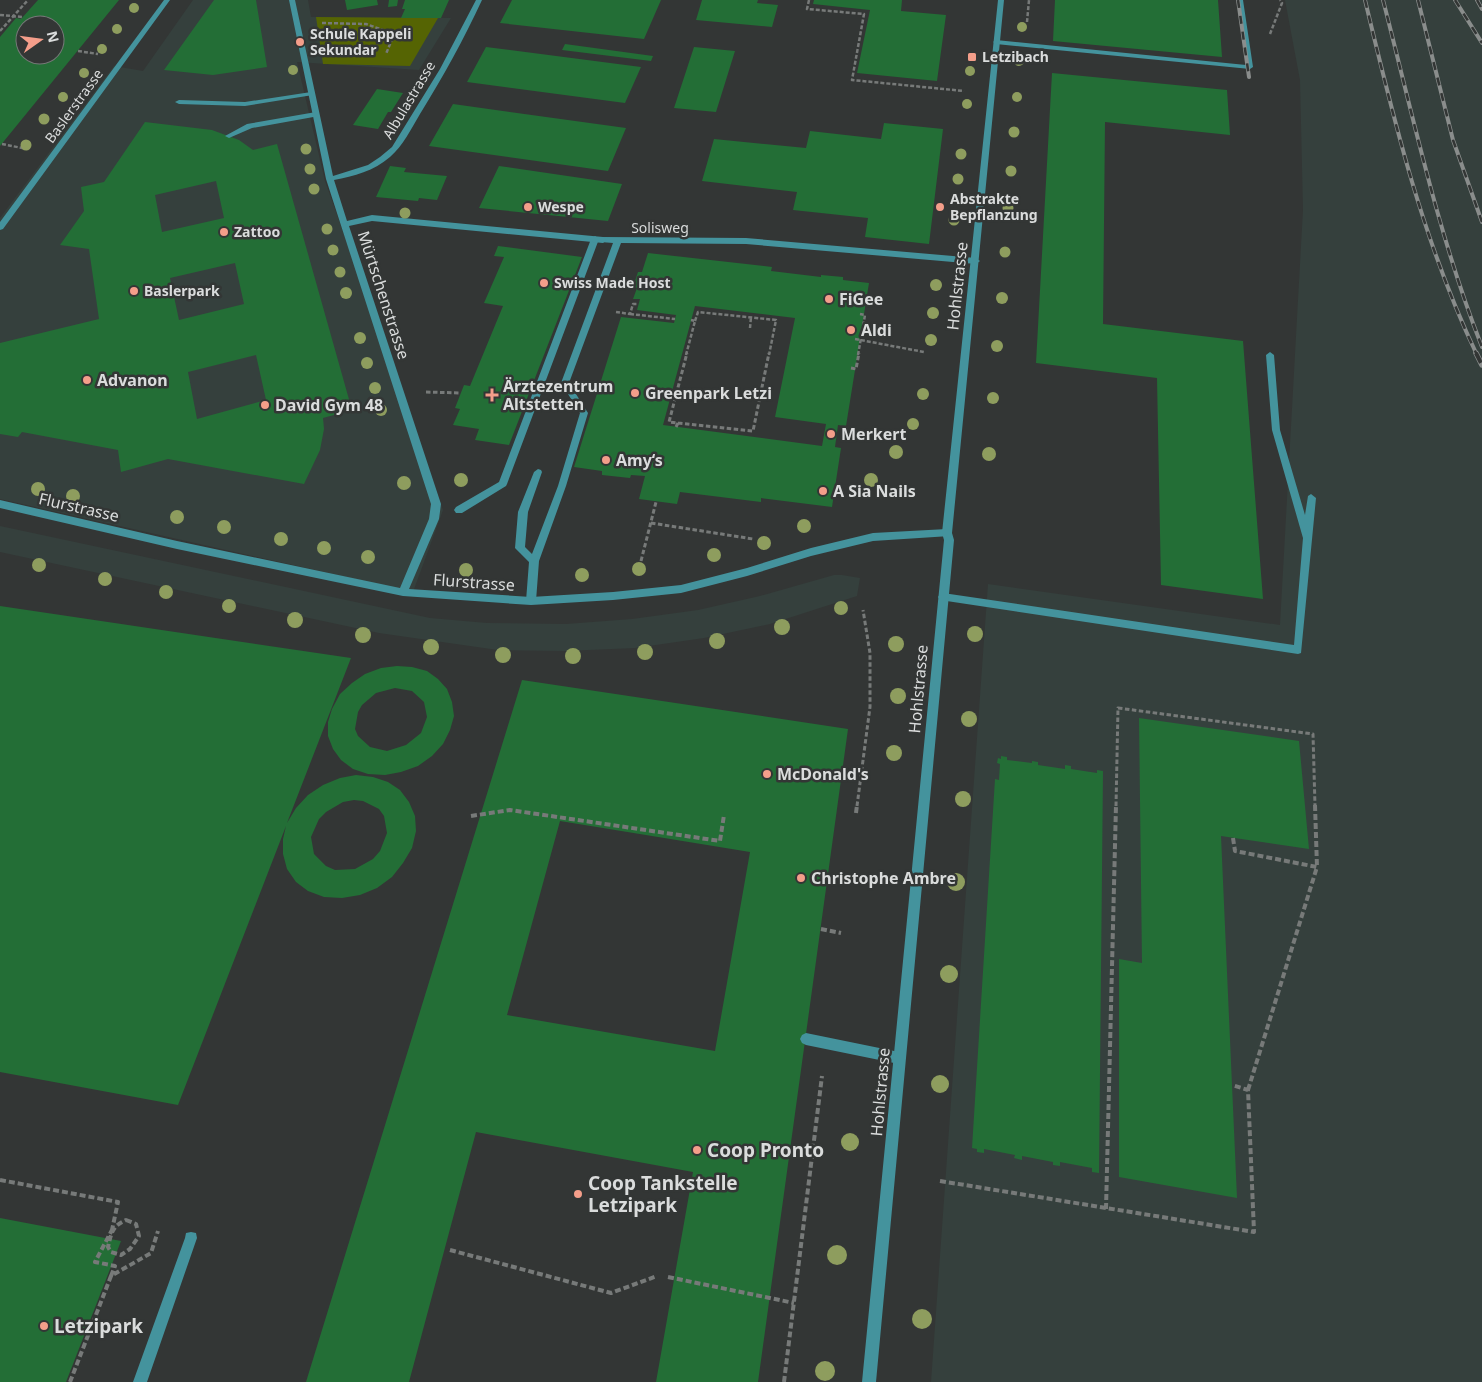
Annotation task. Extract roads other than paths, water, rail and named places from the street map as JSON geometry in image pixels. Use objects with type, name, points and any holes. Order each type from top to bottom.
[{"type":"street","name":"Baslerstrasse","points":[[0,227],[167,0]]},
{"type":"street","name":"Mürtschenstrasse","points":[[292,0],[330,179],[436,504],[434,519],[403,592]]},
{"type":"street","name":"Albulastrasse","points":[[330,179],[361,172],[383,159],[397,146],[452,52],[479,0]]},
{"type":"street","name":"Hohlstrasse","points":[[868,1382],[949,540],[948,532],[1001,0]]},
{"type":"street","points":[[996,42],[1250,66],[1240,0]]},
{"type":"street","points":[[179,102],[245,104],[311,94]]},
{"type":"street","points":[[230,136],[250,126],[316,114]]},
{"type":"street","name":"Solisweg","points":[[345,224],[380,218],[599,239],[746,241],[976,261]]},
{"type":"street","points":[[459,510],[503,484],[599,239]]},
{"type":"street","points":[[531,600],[534,562],[562,486],[584,413],[565,383],[618,240]]},
{"type":"street","points":[[1270,355],[1276,430],[1308,543]]},
{"type":"street","points":[[534,562],[520,548],[523,512],[538,472]]},
{"type":"street","points":[[943,597],[1298,650],[1311,498]]},
{"type":"street","name":"Flurstrasse","points":[[0,504],[177,545],[403,592],[468,598],[531,600],[613,596],[681,589],[747,572],[811,552],[873,537],[948,532]]},
{"type":"street","points":[[806,1039],[899,1058]]},
{"type":"street","points":[[140,1382],[191,1238]]},
{"type":"railway","points":[[1238,0],[1249,77]]},
{"type":"railway","points":[[1365,0],[1387,91],[1425,225],[1458,312],[1477,355]]},
{"type":"railway","points":[[1383,0],[1439,219],[1466,305],[1482,347]]},
{"type":"railway","points":[[1418,0],[1453,140],[1482,222]]},
{"type":"railway","points":[[1455,0],[1482,43]]},
{"type":"railway","points":[[1477,0],[1482,9]]},
{"type":"railway","points":[[1477,355],[1482,365]]},
{"type":"place","name":"Schule Kappeli Sekundar","points":[[300,42]]},
{"type":"place","name":"Letzibach","points":[[972,57]]},
{"type":"place","name":"Wespe","points":[[528,207]]},
{"type":"place","name":"Abstrakte Bepflanzung","points":[[940,207]]},
{"type":"place","name":"Zattoo","points":[[224,232]]},
{"type":"place","name":"Swiss Made Host","points":[[544,283]]},
{"type":"place","name":"Baslerpark","points":[[134,291]]},
{"type":"place","name":"FiGee","points":[[829,299]]},
{"type":"place","name":"Aldi","points":[[851,330]]},
{"type":"place","name":"Advanon","points":[[87,380]]},
{"type":"place","name":"Greenpark Letzi","points":[[635,393]]},
{"type":"place","name":"Ärztezentrum Altstetten","points":[[492,395]]},
{"type":"place","name":"David Gym 48","points":[[265,405]]},
{"type":"place","name":"Merkert","points":[[831,434]]},
{"type":"place","name":"Amy‘s","points":[[606,460]]},
{"type":"place","name":"A Sia Nails","points":[[823,491]]},
{"type":"place","name":"McDonald's","points":[[767,774]]},
{"type":"place","name":"Christophe Ambre","points":[[801,878]]},
{"type":"place","name":"Coop Pronto","points":[[697,1150]]},
{"type":"place","name":"Coop Tankstelle Letzipark","points":[[578,1194]]},
{"type":"place","name":"Letzipark","points":[[44,1326]]}]
